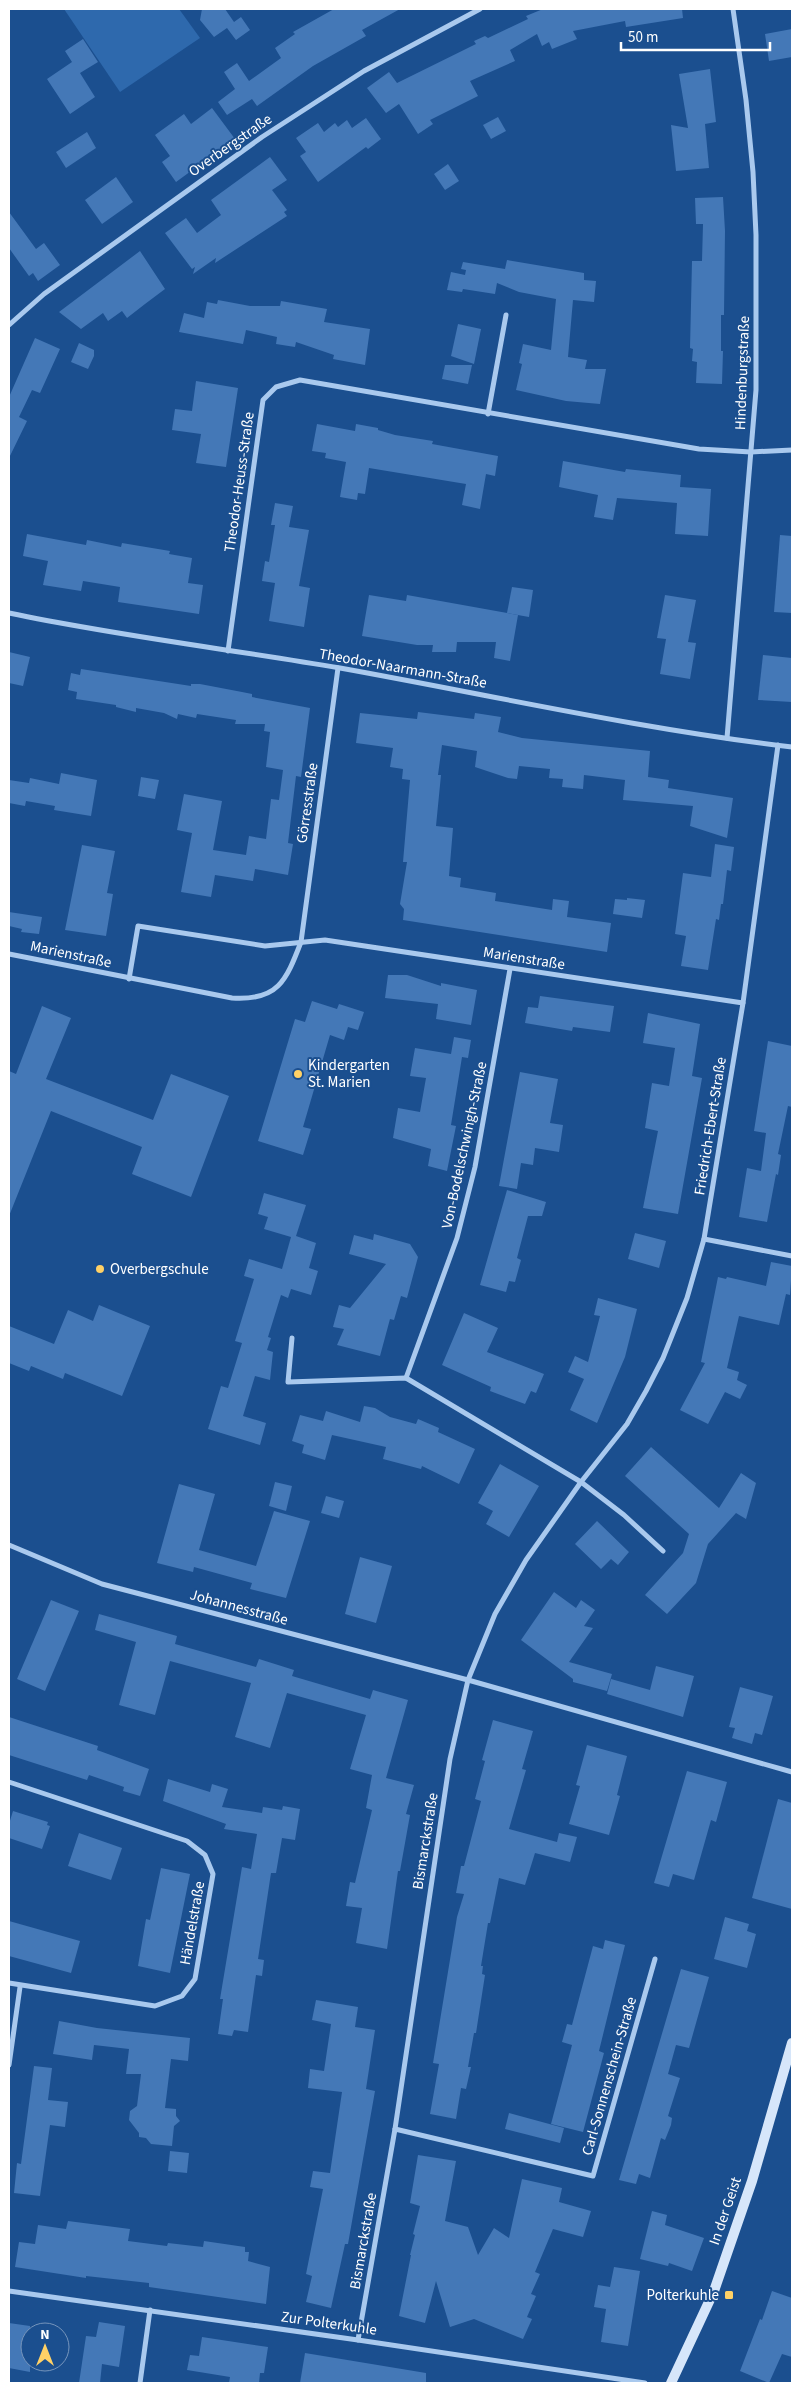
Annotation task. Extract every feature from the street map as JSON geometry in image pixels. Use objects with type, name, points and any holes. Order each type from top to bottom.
[{"type":"main road","name":"In der Geist","points":[[671,2383],[714,2290],[752,2181],[792,2043]]},
{"type":"street","name":"Overbergstraße","points":[[9,325],[13,319],[44,294],[262,137],[364,71],[480,9]]},
{"type":"street","name":"Hindenburgstraße","points":[[726,738],[756,390],[756,236],[748,118],[733,9]]},
{"type":"street","points":[[9,314],[13,319]]},
{"type":"street","points":[[488,414],[506,315]]},
{"type":"street","name":"Theodor-Heuss-Straße","points":[[228,651],[263,400],[276,387],[300,380],[699,449],[751,452],[792,450]]},
{"type":"street","name":"Theodor-Naarmann-Straße","points":[[9,613],[57,623],[338,668],[726,738],[792,747]]},
{"type":"street","name":"Görresstraße","points":[[301,942],[338,668]]},
{"type":"street","name":"Friedrich-Ebert-Straße","points":[[468,1680],[495,1614],[526,1560],[581,1482],[626,1424],[663,1358],[687,1298],[704,1239],[743,1003],[778,745]]},
{"type":"street","name":"Marienstraße","points":[[129,979],[138,926],[265,946],[325,940],[743,1003]]},
{"type":"street","name":"Marienstraße","points":[[9,954],[129,979],[232,998],[249,999],[275,990],[290,970],[301,942]]},
{"type":"street","name":"Von-Bodelschwingh-Straße","points":[[406,1378],[457,1238],[475,1168],[510,969]]},
{"type":"street","points":[[704,1239],[792,1256]]},
{"type":"street","points":[[292,1338],[288,1382],[406,1378],[581,1482],[624,1515],[662,1551]]},
{"type":"street","name":"Johannesstraße","points":[[9,1545],[102,1584],[468,1680]]},
{"type":"street","points":[[468,1680],[792,1772]]},
{"type":"street","name":"Bismarckstraße","points":[[358,2340],[395,2129],[450,1759],[468,1680]]},
{"type":"street","name":"Händelstraße","points":[[9,1782],[187,1841],[205,1855],[213,1874],[195,1979],[182,1996],[156,2006],[20,1987],[9,1983]]},
{"type":"street","name":"Carl-Sonnenschein-Straße","points":[[395,2129],[593,2176],[655,1959]]},
{"type":"street","points":[[9,2065],[20,1987]]},
{"type":"street","name":"Zur Polterkuhle","points":[[9,2291],[645,2383]]},
{"type":"street","points":[[140,2383],[150,2310]]},
{"type":"shaded area","points":[[64,9],[179,9],[200,38],[120,92]]},
{"type":"building","points":[[202,9],[225,9],[234,22],[241,17],[250,30],[236,40],[227,28],[214,37],[200,20]]},
{"type":"building","points":[[334,9],[400,9],[362,30],[366,36],[313,66],[257,106],[252,99],[227,115],[218,102],[235,89],[224,72],[237,63],[249,81],[281,58],[275,48],[295,34],[293,32]]},
{"type":"building","points":[[543,9],[682,9],[683,18],[626,27],[625,21],[573,31],[577,39],[552,49],[549,42],[542,46],[537,34],[510,50],[515,61],[470,81],[478,96],[430,120],[433,124],[418,134],[399,104],[386,113],[367,88],[389,72],[397,83],[476,44],[474,41],[485,36],[488,38],[528,19],[526,16]]},
{"type":"building","points":[[792,29],[792,57],[769,61],[765,34]]},
{"type":"building","points":[[83,39],[98,62],[80,73],[95,97],[70,114],[47,79],[72,62],[65,51]]},
{"type":"building","points":[[710,69],[716,122],[705,124],[709,168],[676,171],[671,125],[688,128],[679,74]]},
{"type":"building","points":[[212,108],[235,139],[176,182],[162,162],[170,156],[155,135],[184,114],[191,124]]},
{"type":"building","points":[[498,117],[506,131],[491,139],[483,125]]},
{"type":"building","points":[[366,118],[381,139],[368,149],[366,147],[318,182],[300,156],[306,152],[296,138],[318,123],[324,132],[335,123],[338,127],[347,120],[352,128]]},
{"type":"building","points":[[87,132],[96,148],[66,168],[56,152]]},
{"type":"building","points":[[270,157],[287,180],[272,190],[287,210],[284,212],[287,216],[215,263],[216,258],[193,274],[195,267],[192,269],[165,233],[186,218],[197,233],[221,215],[211,200]]},
{"type":"building","points":[[448,164],[459,181],[445,190],[434,174]]},
{"type":"building","points":[[116,177],[133,202],[102,224],[85,200]]},
{"type":"building","points":[[723,197],[725,231],[724,315],[721,315],[722,384],[696,383],[697,362],[692,361],[693,349],[690,348],[692,261],[702,261],[703,224],[696,224],[695,198]]},
{"type":"building","points":[[9,212],[36,249],[44,243],[60,265],[38,281],[33,273],[29,276],[9,248]]},
{"type":"building","points":[[140,251],[165,289],[127,318],[122,311],[108,321],[103,313],[81,329],[59,312]]},
{"type":"building","points":[[507,260],[584,273],[584,280],[596,281],[594,302],[573,300],[568,357],[587,360],[585,369],[606,369],[600,404],[566,401],[516,390],[522,364],[519,363],[523,344],[551,350],[556,299],[519,292],[497,283],[495,294],[463,289],[462,292],[447,290],[451,272],[465,275],[466,270],[461,269],[463,262],[505,269]]},
{"type":"building","points":[[218,300],[250,306],[280,306],[281,301],[327,309],[324,322],[370,329],[365,365],[333,359],[334,355],[296,342],[295,347],[276,344],[277,337],[246,330],[243,344],[179,332],[184,313],[204,318],[207,302],[217,304]]},
{"type":"building","points":[[458,324],[481,329],[474,364],[451,356]]},
{"type":"building","points":[[35,338],[60,349],[40,393],[32,390],[19,417],[27,421],[9,458],[9,397]]},
{"type":"building","points":[[79,343],[94,350],[94,356],[88,369],[71,362]]},
{"type":"building","points":[[445,365],[472,365],[468,384],[442,379]]},
{"type":"building","points":[[196,381],[238,388],[226,467],[196,463],[201,434],[172,430],[175,409],[192,411]]},
{"type":"building","points":[[317,424],[355,431],[356,424],[378,428],[378,430],[395,435],[433,441],[432,444],[498,456],[495,476],[486,474],[480,509],[462,505],[466,484],[369,468],[365,494],[358,493],[357,500],[340,497],[346,462],[325,458],[326,453],[312,451]]},
{"type":"building","points":[[563,461],[625,472],[626,469],[681,475],[680,487],[711,489],[708,536],[675,534],[677,503],[617,498],[613,520],[594,517],[598,495],[559,487]]},
{"type":"building","points":[[275,503],[293,506],[289,527],[309,530],[299,586],[310,588],[304,627],[269,621],[275,583],[262,581],[265,561],[269,562],[272,544],[275,525],[271,525]]},
{"type":"building","points":[[27,534],[86,545],[87,540],[121,547],[122,543],[170,551],[169,554],[192,558],[188,583],[203,585],[199,614],[118,602],[120,587],[83,581],[81,591],[43,585],[48,561],[23,556]]},
{"type":"building","points":[[780,535],[792,536],[792,613],[774,612]]},
{"type":"building","points":[[512,587],[533,590],[529,617],[507,613]]},
{"type":"building","points":[[369,595],[406,601],[407,595],[518,615],[510,661],[494,658],[496,642],[457,642],[456,652],[432,652],[433,645],[417,645],[362,636]]},
{"type":"building","points":[[665,595],[696,600],[688,642],[696,643],[690,679],[660,674],[666,639],[657,638]]},
{"type":"building","points":[[9,652],[30,657],[23,686],[9,683]]},
{"type":"building","points":[[763,655],[792,658],[792,702],[758,700]]},
{"type":"building","points":[[81,669],[191,686],[191,684],[200,684],[252,694],[252,697],[310,708],[301,777],[296,776],[288,843],[293,844],[288,875],[255,869],[253,881],[215,875],[211,897],[181,892],[192,833],[177,830],[184,794],[222,801],[213,850],[246,855],[249,836],[266,839],[271,799],[279,800],[283,770],[266,767],[270,732],[264,731],[265,724],[235,724],[236,720],[197,714],[196,718],[178,714],[177,719],[164,713],[136,708],[136,712],[116,707],[116,705],[76,699],[77,692],[68,690],[71,673],[80,675]]},
{"type":"building","points":[[418,712],[474,719],[475,713],[501,717],[498,732],[522,738],[650,751],[648,777],[669,780],[668,788],[733,798],[727,838],[690,826],[693,806],[623,800],[625,780],[584,775],[583,789],[562,787],[563,779],[549,778],[550,769],[519,766],[517,779],[508,778],[475,767],[477,751],[442,745],[438,775],[441,775],[436,826],[453,828],[449,876],[461,878],[460,887],[496,893],[495,901],[552,910],[553,899],[569,901],[567,917],[611,923],[607,952],[403,920],[404,909],[400,904],[407,862],[403,862],[410,780],[402,779],[403,769],[390,767],[393,748],[356,743],[360,713],[417,719]]},
{"type":"building","points":[[61,773],[97,780],[91,816],[54,810],[55,806],[26,801],[25,806],[9,803],[9,780],[29,783],[30,778],[59,784]]},
{"type":"building","points":[[141,777],[159,780],[155,799],[138,796]]},
{"type":"building","points":[[715,844],[734,847],[731,871],[727,870],[719,920],[716,919],[708,970],[681,966],[686,936],[675,934],[683,873],[711,877]]},
{"type":"building","points":[[82,845],[115,851],[107,893],[113,894],[106,936],[65,930]]},
{"type":"building","points":[[627,898],[645,900],[642,918],[613,914],[615,899],[627,900]]},
{"type":"building","points":[[9,912],[42,917],[39,934],[21,932],[22,929],[9,926]]},
{"type":"building","points":[[388,975],[407,975],[441,986],[441,983],[477,990],[471,1025],[436,1019],[438,1004],[385,998]]},
{"type":"building","points":[[540,996],[614,1006],[610,1032],[573,1027],[572,1031],[525,1023],[528,1007],[538,1008]]},
{"type":"building","name":"Kindergarten St. Marien","points":[[312,1001],[337,1009],[339,1004],[364,1012],[358,1030],[348,1027],[344,1040],[330,1035],[303,1127],[311,1129],[303,1155],[258,1141],[295,1019],[305,1022]]},
{"type":"building","points":[[42,1006],[71,1018],[46,1079],[153,1120],[171,1074],[229,1096],[191,1197],[132,1174],[142,1147],[51,1111],[9,1216],[9,1071],[16,1074]]},
{"type":"building","points":[[648,1013],[700,1024],[692,1076],[702,1078],[678,1214],[643,1208],[658,1131],[645,1128],[652,1083],[669,1086],[675,1048],[643,1043]]},
{"type":"building","points":[[454,1037],[471,1040],[468,1058],[462,1057],[451,1125],[456,1126],[447,1171],[428,1166],[431,1149],[393,1138],[398,1108],[420,1112],[426,1078],[410,1076],[415,1048],[451,1054]]},
{"type":"building","points":[[768,1041],[792,1046],[792,1107],[788,1106],[778,1154],[781,1155],[778,1175],[776,1174],[767,1222],[739,1217],[747,1168],[761,1171],[766,1133],[754,1131]]},
{"type":"building","points":[[520,1072],[558,1079],[550,1123],[563,1125],[559,1152],[535,1148],[533,1165],[521,1163],[517,1189],[499,1186]]},
{"type":"building","points":[[507,1190],[546,1202],[542,1216],[528,1216],[517,1258],[521,1260],[515,1282],[509,1281],[506,1292],[480,1285]]},
{"type":"building","points":[[264,1193],[306,1205],[296,1236],[316,1243],[309,1268],[318,1271],[311,1295],[291,1289],[288,1298],[281,1295],[268,1337],[271,1338],[267,1350],[273,1352],[270,1380],[255,1376],[243,1416],[266,1423],[260,1445],[208,1429],[221,1386],[228,1388],[242,1343],[235,1341],[254,1279],[244,1276],[249,1259],[282,1269],[291,1237],[264,1229],[268,1217],[258,1214]]},
{"type":"building","points":[[635,1233],[666,1241],[659,1268],[628,1259]]},
{"type":"building","points":[[374,1234],[410,1244],[418,1257],[407,1298],[401,1296],[394,1320],[390,1319],[380,1356],[337,1345],[344,1329],[333,1327],[339,1305],[350,1308],[386,1264],[349,1254],[354,1235],[373,1240]]},
{"type":"building","points":[[771,1262],[792,1266],[790,1295],[786,1294],[779,1325],[739,1316],[727,1368],[739,1372],[737,1380],[747,1385],[740,1399],[725,1392],[708,1424],[680,1410],[705,1363],[701,1362],[718,1277],[726,1279],[727,1277],[766,1286]]},
{"type":"building","points":[[598,1298],[637,1309],[625,1357],[597,1423],[570,1410],[584,1379],[568,1372],[575,1356],[588,1362],[600,1316],[594,1315]]},
{"type":"building","points":[[99,1305],[150,1326],[122,1396],[65,1373],[63,1379],[31,1366],[29,1371],[9,1363],[9,1326],[54,1344],[68,1310],[93,1321]]},
{"type":"building","points":[[464,1313],[498,1328],[487,1352],[544,1374],[536,1393],[531,1391],[525,1404],[490,1391],[491,1387],[442,1365]]},
{"type":"building","points":[[364,1406],[375,1408],[390,1417],[416,1424],[418,1419],[439,1428],[438,1432],[475,1449],[459,1484],[422,1466],[421,1469],[383,1459],[386,1447],[332,1435],[325,1460],[302,1453],[304,1445],[292,1441],[300,1415],[323,1421],[326,1411],[360,1422]]},
{"type":"building","points":[[651,1447],[719,1508],[741,1473],[756,1483],[746,1519],[736,1513],[708,1544],[696,1583],[667,1614],[645,1595],[683,1553],[689,1534],[625,1476]]},
{"type":"building","points":[[500,1464],[539,1486],[509,1537],[486,1524],[493,1511],[478,1503]]},
{"type":"building","points":[[275,1482],[292,1486],[286,1511],[269,1506]]},
{"type":"building","points":[[179,1484],[215,1494],[199,1550],[256,1566],[274,1511],[310,1521],[286,1598],[250,1589],[252,1583],[194,1567],[193,1572],[157,1563]]},
{"type":"building","points":[[326,1496],[344,1501],[339,1518],[321,1513]]},
{"type":"building","points":[[597,1521],[629,1552],[618,1565],[611,1559],[601,1569],[575,1544]]},
{"type":"building","points":[[360,1557],[392,1566],[376,1623],[345,1614]]},
{"type":"building","points":[[554,1592],[576,1608],[581,1600],[595,1610],[584,1626],[593,1628],[569,1662],[612,1674],[607,1691],[573,1682],[573,1679],[521,1640]]},
{"type":"building","points":[[51,1600],[79,1611],[45,1691],[17,1679]]},
{"type":"building","points":[[99,1614],[177,1636],[175,1644],[256,1667],[259,1659],[294,1670],[292,1676],[370,1699],[373,1690],[408,1700],[386,1778],[414,1785],[406,1814],[410,1815],[400,1871],[398,1871],[387,1949],[356,1943],[362,1908],[346,1906],[350,1882],[355,1883],[372,1810],[366,1808],[372,1775],[350,1769],[366,1715],[287,1693],[270,1748],[235,1737],[251,1683],[170,1661],[155,1715],[119,1705],[136,1642],[95,1630]]},
{"type":"building","points":[[656,1666],[694,1676],[683,1717],[607,1694],[611,1679],[650,1690]]},
{"type":"building","points":[[740,1687],[773,1696],[762,1735],[755,1733],[752,1744],[732,1738],[735,1728],[729,1727]]},
{"type":"building","points":[[9,1717],[98,1746],[97,1750],[149,1769],[140,1796],[123,1791],[124,1787],[89,1775],[87,1780],[9,1755]]},
{"type":"building","points":[[493,1720],[533,1731],[522,1769],[526,1770],[509,1829],[557,1842],[559,1833],[577,1837],[570,1862],[535,1853],[525,1885],[499,1878],[490,1923],[488,1923],[481,1966],[483,1966],[482,1974],[485,1975],[476,2033],[474,2033],[468,2067],[471,2067],[466,2089],[461,2088],[456,2119],[430,2114],[439,2064],[433,2063],[457,1917],[464,1894],[456,1893],[461,1866],[464,1866],[481,1801],[475,1799],[485,1761],[482,1760]]},
{"type":"building","points":[[587,1745],[627,1756],[617,1795],[620,1796],[609,1835],[569,1824],[580,1786],[576,1785]]},
{"type":"building","points":[[687,1771],[727,1782],[716,1822],[711,1820],[694,1880],[673,1874],[669,1887],[654,1883]]},
{"type":"building","points":[[168,1779],[210,1792],[212,1784],[228,1789],[222,1807],[262,1813],[263,1807],[282,1810],[283,1806],[300,1809],[295,1840],[282,1838],[276,1873],[271,1873],[258,1959],[264,1960],[262,1976],[256,1975],[248,2032],[234,2030],[232,2036],[218,2034],[223,1999],[220,1999],[242,1867],[251,1869],[257,1834],[224,1829],[226,1824],[163,1801]]},
{"type":"building","points":[[778,1799],[792,1803],[792,1909],[752,1898]]},
{"type":"building","points":[[13,1811],[48,1822],[47,1825],[50,1826],[42,1849],[9,1838],[9,1824]]},
{"type":"building","points":[[79,1833],[122,1848],[111,1880],[68,1866]]},
{"type":"building","points":[[161,1868],[190,1874],[170,1973],[138,1966],[146,1919],[150,1920]]},
{"type":"building","points":[[725,1917],[749,1924],[747,1931],[756,1934],[747,1968],[714,1959]]},
{"type":"building","points":[[9,1921],[80,1941],[71,1973],[9,1956]]},
{"type":"building","points":[[605,1940],[625,1945],[599,2051],[604,2053],[583,2132],[551,2124],[572,2045],[562,2042],[567,2024],[572,2025],[593,1946],[603,1949]]},
{"type":"building","points":[[681,1969],[709,1977],[689,2048],[676,2045],[668,2074],[680,2078],[668,2116],[672,2118],[671,2125],[665,2140],[661,2138],[650,2178],[639,2174],[636,2184],[619,2180]]},
{"type":"building","points":[[316,2000],[358,2007],[355,2027],[375,2030],[366,2089],[375,2091],[348,2244],[345,2244],[331,2308],[306,2302],[312,2276],[306,2274],[323,2189],[310,2187],[313,2171],[330,2173],[342,2092],[308,2088],[310,2069],[324,2071],[331,2024],[312,2020]]},
{"type":"building","points":[[59,2021],[97,2028],[190,2038],[188,2061],[171,2059],[165,2108],[176,2109],[176,2116],[180,2121],[174,2126],[172,2146],[151,2144],[146,2138],[139,2137],[139,2133],[129,2120],[130,2111],[137,2106],[141,2074],[126,2074],[129,2049],[94,2045],[92,2060],[53,2054]]},
{"type":"building","points":[[34,2066],[52,2068],[48,2100],[68,2102],[65,2127],[50,2125],[40,2196],[14,2193],[17,2163],[21,2164]]},
{"type":"building","points":[[509,2113],[564,2128],[560,2143],[505,2129]]},
{"type":"building","points":[[170,2151],[189,2153],[187,2173],[168,2171]]},
{"type":"building","points":[[418,2155],[456,2161],[445,2221],[468,2227],[478,2255],[494,2228],[509,2238],[522,2179],[562,2188],[559,2202],[591,2211],[583,2237],[553,2229],[535,2272],[540,2274],[531,2294],[536,2296],[527,2317],[532,2319],[523,2339],[474,2319],[450,2327],[436,2281],[425,2323],[399,2316],[415,2235],[413,2234],[420,2206],[410,2203]]},
{"type":"building","points":[[652,2211],[667,2215],[665,2225],[704,2238],[692,2271],[669,2263],[668,2266],[640,2259]]},
{"type":"building","points":[[68,2221],[130,2229],[128,2241],[167,2246],[168,2243],[203,2247],[204,2241],[245,2247],[245,2252],[249,2252],[248,2261],[270,2267],[266,2304],[149,2287],[149,2283],[86,2276],[86,2278],[15,2267],[19,2242],[35,2244],[38,2225],[66,2229]]},
{"type":"building","points":[[614,2267],[640,2271],[628,2346],[601,2342],[606,2309],[594,2307],[598,2285],[610,2287]]},
{"type":"building","points":[[772,2291],[792,2298],[792,2357],[782,2354],[769,2383],[740,2371]]},
{"type":"building","points":[[99,2322],[125,2326],[119,2367],[102,2364],[100,2383],[79,2383],[86,2336],[96,2337]]},
{"type":"building","points":[[9,2323],[20,2325],[20,2370],[9,2368]]},
{"type":"building","points":[[202,2337],[268,2347],[264,2373],[260,2373],[259,2383],[229,2383],[230,2377],[187,2370],[190,2355],[199,2356]]},
{"type":"building","points":[[305,2353],[426,2373],[426,2383],[300,2383]]},
{"type":"place","name":"Kindergarten St. Marien","points":[[298,1074]]},
{"type":"place","name":"Overbergschule","points":[[100,1269]]},
{"type":"place","name":"Polterkuhle","points":[[729,2295]]}]
